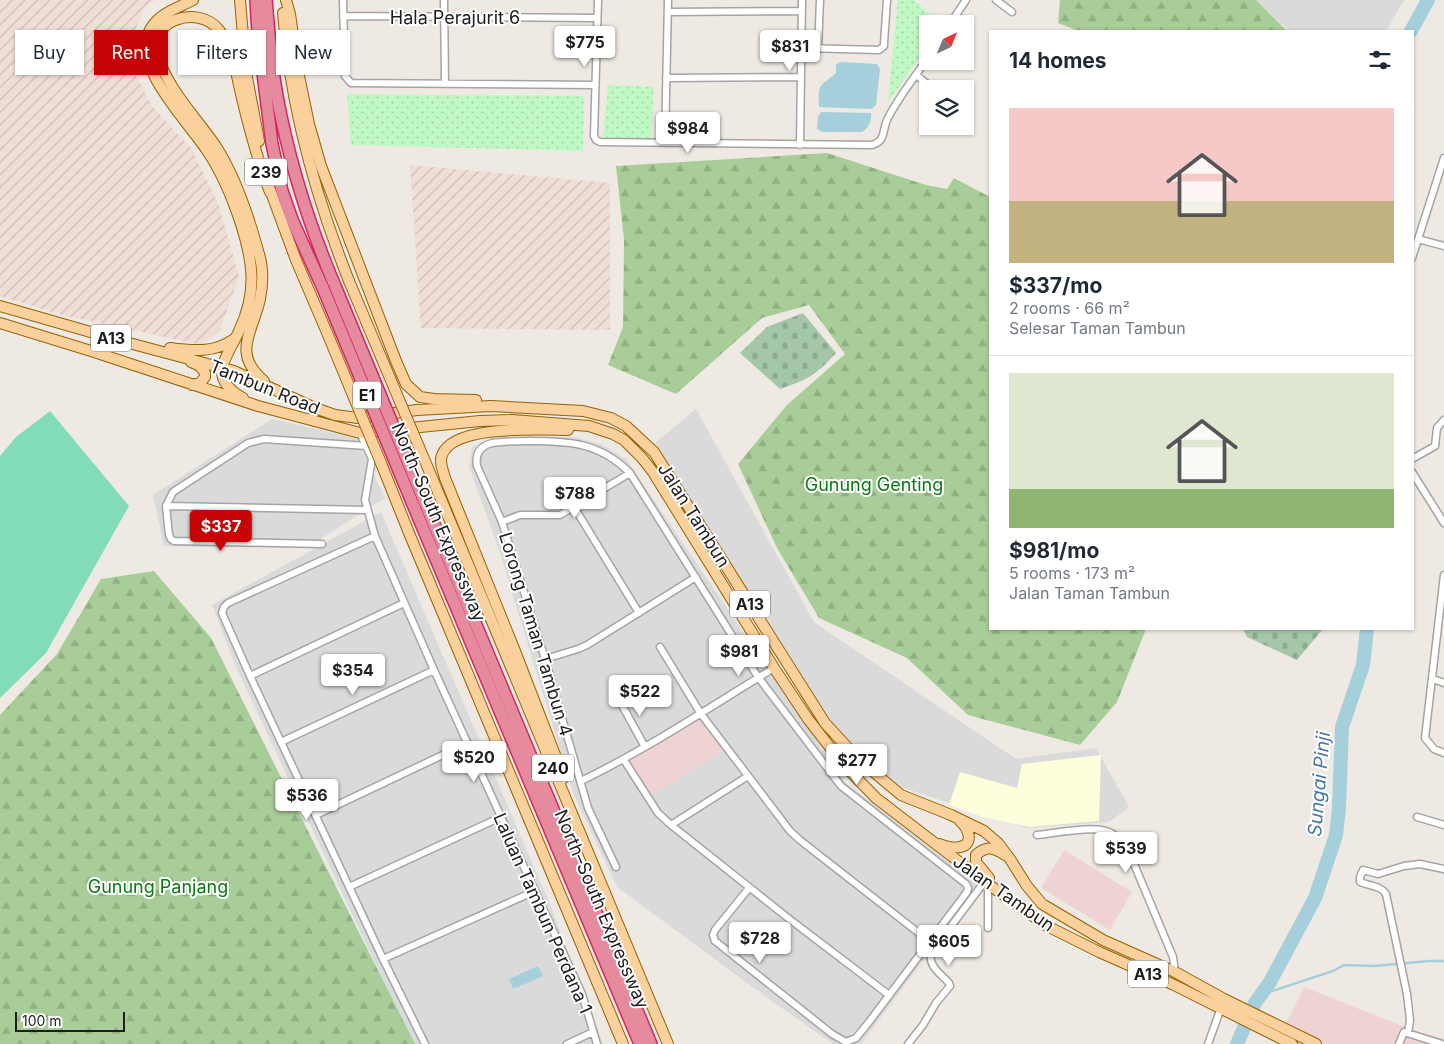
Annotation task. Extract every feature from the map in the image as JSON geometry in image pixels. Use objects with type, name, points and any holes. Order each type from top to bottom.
[{"type":"highway","name":"North–South Expressway","points":[[256,0],[258,34],[270,134],[282,191],[293,222],[323,288],[640,1044]]},
{"type":"highway","name":"North–South Expressway","points":[[266,0],[276,94],[286,141],[310,220],[335,286],[651,1044]]},
{"type":"main road","points":[[193,0],[168,12],[154,25],[148,35],[147,54],[155,77],[163,91],[208,152],[223,178],[235,206],[246,240],[251,259],[250,297],[237,337],[222,368],[223,378],[228,388],[257,406]]},
{"type":"main road","name":"239","points":[[240,0],[246,72],[270,192],[408,533],[623,1044]]},
{"type":"main road","points":[[284,0],[290,14],[299,76],[309,124],[321,166],[406,384],[420,397],[476,400],[491,406]]},
{"type":"main road","name":"240","points":[[284,0],[285,42],[292,93],[302,139],[318,195],[349,281],[668,1044]]},
{"type":"main road","points":[[270,192],[259,165],[227,43],[214,25],[207,20],[189,16],[174,20],[166,25],[157,38],[157,55],[170,85],[216,147],[231,173],[243,203],[260,256],[262,274],[260,298],[248,335],[247,361],[256,374],[276,391]]},
{"type":"main road","name":"Tambun Road","points":[[0,306],[234,371],[315,408],[335,415],[358,418],[417,410],[491,406]]},
{"type":"main road","name":"Tambun Road","points":[[2,322],[192,385]]},
{"type":"main road","points":[[129,343],[210,351],[227,344],[237,337]]},
{"type":"main road","points":[[182,356],[200,366],[205,373],[205,377],[200,383],[192,385]]},
{"type":"main road","name":"A13","points":[[192,385],[257,406]]},
{"type":"main road","name":"Tambun Road","points":[[257,406],[360,433],[462,422],[512,420],[589,426],[614,434],[624,440],[653,472],[774,668]]},
{"type":"main road","name":"Jalan Tambun","points":[[491,406],[583,412],[611,418],[626,426],[647,444],[664,467],[825,723],[839,740],[879,778],[901,795],[951,815],[984,831],[998,843],[1027,886],[1042,904],[1103,940],[1175,972]]},
{"type":"main road","points":[[586,846],[582,823],[445,478],[441,460],[442,452],[473,434],[513,430],[572,430],[589,426]]},
{"type":"main road","name":"Jalan Tambun","points":[[774,668],[808,720],[843,764],[876,798],[987,883],[1047,926],[1075,941],[1221,1008],[1236,1010],[1263,1024],[1276,1040],[1292,1044]]},
{"type":"main road","points":[[933,842],[952,848],[960,848],[969,840],[969,833],[965,826],[951,815]]},
{"type":"main road","points":[[1004,895],[980,869],[976,862],[976,855],[988,848],[996,849],[1010,859]]},
{"type":"main road","name":"A13","points":[[1175,972],[1236,1010]]},
{"type":"main road","name":"A13","points":[[1263,1024],[1316,1044]]},
{"type":"street","points":[[343,0],[345,76],[351,83],[595,85]]},
{"type":"street","points":[[444,0],[445,83]]},
{"type":"street","points":[[598,0],[594,136],[600,142],[872,145],[883,137],[888,118],[920,70]]},
{"type":"street","points":[[665,143],[668,0]]},
{"type":"street","points":[[800,145],[802,0]]},
{"type":"street","points":[[818,49],[820,0]]},
{"type":"street","points":[[802,48],[875,51],[882,49],[887,0]]},
{"type":"street","points":[[956,15],[966,0]]},
{"type":"street","points":[[996,0],[1012,12]]},
{"type":"street","points":[[668,12],[801,11]]},
{"type":"street","name":"Hala Perajurit 6","points":[[343,16],[598,18]]},
{"type":"street","points":[[916,75],[922,80]]},
{"type":"street","points":[[666,78],[801,77]]},
{"type":"street","points":[[1414,251],[1441,175],[1444,158]]},
{"type":"street","points":[[1418,238],[1444,246]]},
{"type":"street","points":[[1414,458],[1435,446],[1437,428],[1444,420]]},
{"type":"street","name":"Laluan Tambun Perdana 1","points":[[360,433],[372,459],[365,500],[375,536],[582,994],[597,1044]]},
{"type":"street","points":[[322,544],[174,540],[170,537],[166,506],[173,492],[248,443],[256,440],[366,446]]},
{"type":"street","name":"Lorong Taman Tambun 4","points":[[616,867],[588,808],[545,659],[502,522],[477,466],[476,459],[479,450],[492,443],[559,442],[583,444],[615,459],[630,473]]},
{"type":"street","points":[[502,522],[520,515],[560,515],[630,473],[758,677],[841,786],[966,884],[968,888],[967,892],[869,1022],[853,1040],[843,1041],[715,941],[713,935],[715,930],[750,888]]},
{"type":"street","points":[[1414,475],[1444,523]]},
{"type":"street","points":[[166,506],[367,510]]},
{"type":"street","points":[[574,507],[638,612]]},
{"type":"street","points":[[375,536],[228,603],[222,610],[250,676],[425,1044]]},
{"type":"street","points":[[1444,575],[1425,738],[1434,749],[1444,753]]},
{"type":"street","points":[[545,659],[578,649],[696,577]]},
{"type":"street","points":[[250,676],[404,603]]},
{"type":"street","points":[[660,647],[702,714],[790,831],[929,941]]},
{"type":"street","points":[[581,781],[624,760],[702,714],[774,668]]},
{"type":"street","points":[[281,742],[434,670]]},
{"type":"street","points":[[1432,679],[1444,683]]},
{"type":"street","points":[[617,696],[645,747]]},
{"type":"street","points":[[316,815],[468,743]]},
{"type":"street","points":[[624,760],[658,813],[671,825],[889,995]]},
{"type":"street","points":[[671,825],[748,776]]},
{"type":"street","points":[[349,887],[501,817]]},
{"type":"street","points":[[1417,817],[1444,825]]},
{"type":"street","points":[[1037,834],[1098,830],[1113,834],[1129,852],[1165,936],[1173,957],[1175,972]]},
{"type":"street","points":[[1408,1033],[1410,1020],[1407,994],[1400,969],[1386,894],[1378,887],[1360,882],[1361,872],[1365,870],[1378,874],[1404,866],[1420,864],[1444,869]]},
{"type":"street","points":[[987,883],[988,928]]},
{"type":"street","points":[[908,1044],[950,986],[931,964],[931,952],[987,883]]},
{"type":"street","points":[[383,959],[535,891]]},
{"type":"street","points":[[1208,1044],[1221,1008]]},
{"type":"street","points":[[567,1044],[593,1032]]},
{"type":"street","points":[[1399,1044],[1404,1032],[1442,1044]]},
{"type":"shaded area","points":[[0,0],[156,0],[145,7],[135,30],[94,30],[94,75],[136,75],[152,106],[191,148],[219,205],[239,277],[220,330],[202,345],[62,315],[0,296]]},
{"type":"shaded area","points":[[1256,0],[1404,0],[1387,30],[1288,30]]},
{"type":"shaded area","points":[[410,165],[610,183],[610,330],[421,328]]},
{"type":"shaded area","points":[[696,409],[814,622],[1016,759],[1096,748],[1129,807],[1109,822],[1027,828],[900,787],[857,754],[835,727],[655,443]]},
{"type":"shaded area","points":[[272,419],[356,438],[385,498],[306,548],[164,546],[153,495]]},
{"type":"shaded area","points":[[574,437],[601,444],[626,459],[845,782],[979,886],[861,1044],[833,1044],[617,887],[574,795],[499,550],[469,467],[472,447],[493,439]]},
{"type":"shaded area","points":[[381,512],[550,904],[603,1044],[413,1044],[235,665],[212,605]]},
{"type":"shaded area","points":[[700,715],[729,748],[648,797],[625,758]]},
{"type":"shaded area","points":[[1101,755],[1099,821],[1029,827],[983,817],[949,805],[960,772],[1017,788],[1022,764]]},
{"type":"shaded area","points":[[1064,850],[1132,892],[1110,930],[1041,888]]},
{"type":"shaded area","points":[[1304,987],[1407,1028],[1444,1039],[1444,1044],[1276,1044]]},
{"type":"green space","points":[[898,0],[914,0],[931,15],[919,15],[919,58],[888,102]]},
{"type":"green space","points":[[1060,0],[1256,0],[1286,30],[1076,30],[1058,23]]},
{"type":"green space","points":[[608,85],[654,87],[651,138],[603,138]]},
{"type":"green space","points":[[347,94],[584,96],[583,151],[351,145]]},
{"type":"green space","name":"Gunung Genting","points":[[827,153],[926,185],[947,189],[954,178],[989,196],[989,630],[1146,630],[1117,702],[1080,745],[968,715],[907,658],[819,618],[777,548],[738,464],[787,405],[845,354],[809,305],[762,318],[676,394],[608,365],[623,327],[624,240],[616,166]]},
{"type":"green space","points":[[803,313],[836,353],[823,367],[811,376],[780,389],[740,353],[767,327]]},
{"type":"green space","points":[[50,411],[129,506],[46,653],[0,698],[0,456],[16,437]]},
{"type":"green space","name":"Gunung Panjang","points":[[154,571],[211,638],[415,1044],[0,1044],[0,715],[57,654],[101,579]]},
{"type":"green space","points":[[1244,630],[1322,630],[1297,660],[1247,637]]},
{"type":"water","points":[[840,62],[877,64],[880,69],[876,105],[872,109],[819,107],[819,89],[836,73],[836,65]]},
{"type":"water","points":[[821,112],[871,113],[871,119],[868,127],[862,132],[823,132],[817,129],[818,117]]},
{"type":"water","points":[[538,966],[543,976],[513,989],[509,979]]},
{"type":"waterway","name":"Sungai Pinji","points":[[1412,30],[1428,0]]},
{"type":"waterway","name":"Sungai Pinji","points":[[1237,1044],[1255,1003],[1270,982],[1315,898],[1336,835],[1342,727],[1363,665],[1367,630]]},
{"type":"waterway","points":[[1260,995],[1333,971],[1344,965],[1375,966],[1444,961]]}]
